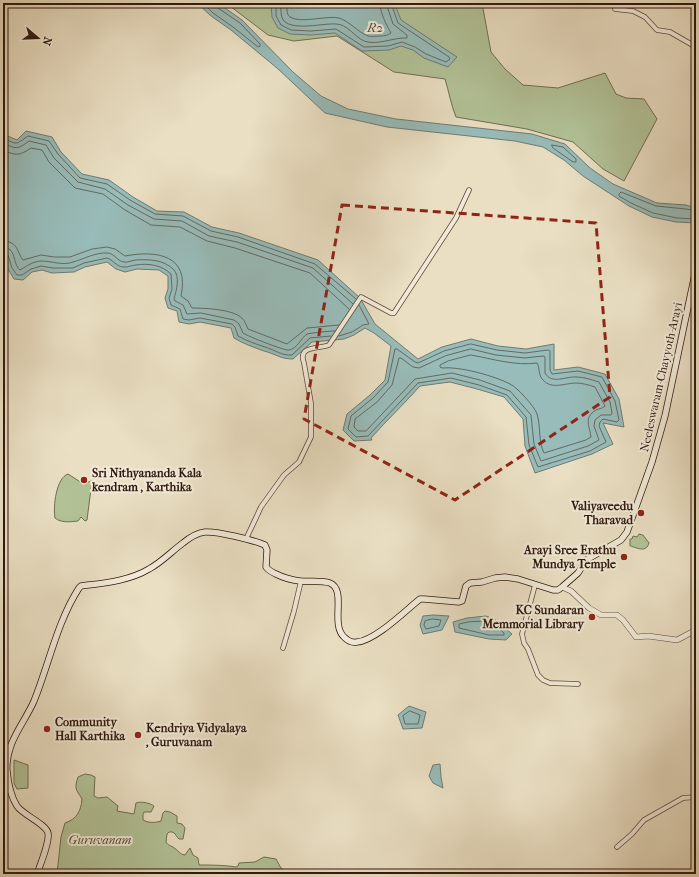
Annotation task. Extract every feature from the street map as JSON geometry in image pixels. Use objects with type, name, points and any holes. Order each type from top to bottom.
[{"type":"main road","name":"Neeleswaram-Chayyoth-Arayi","points":[[562,587],[578,573],[586,560],[621,540],[627,532],[652,462],[665,416],[696,269]]},
{"type":"main road","points":[[36,874],[47,843],[48,832],[27,816],[17,806],[8,783],[7,768],[10,749],[15,736],[34,701],[68,608],[81,586],[140,574],[150,569],[184,542],[198,534],[214,532],[246,539],[266,547],[266,568],[269,571],[287,579],[329,583],[335,586],[338,592],[338,628],[343,636],[351,642],[356,643],[375,634],[394,621],[420,599],[462,601],[466,586],[470,583],[505,577],[518,579],[553,590],[562,587]]},
{"type":"street","points":[[615,9],[633,11],[645,17],[657,30],[670,32],[696,47]]},
{"type":"street","points":[[246,539],[262,507],[284,475],[299,462],[311,437],[311,403],[302,358],[303,354],[316,346],[322,347],[329,345],[361,297],[390,313],[394,313],[456,218],[469,190]]},
{"type":"street","points":[[283,648],[301,581]]},
{"type":"street","points":[[535,585],[522,634],[524,643],[528,649],[538,675],[543,680],[550,683],[578,684]]},
{"type":"street","points":[[562,587],[571,591],[589,608],[601,615],[617,615],[623,620],[636,637],[648,636],[677,640],[696,630]]},
{"type":"street","points":[[3,742],[10,749]]},
{"type":"street","points":[[616,847],[632,834],[644,820],[683,798],[696,797]]},
{"type":"highlighted area","points":[[342,205],[596,223],[610,397],[455,500],[304,419]]},
{"type":"green space","points":[[226,3],[482,3],[491,52],[505,69],[523,85],[558,88],[605,73],[616,94],[626,98],[644,99],[657,119],[624,181],[603,169],[573,142],[527,129],[456,117],[445,79],[394,72],[337,36],[294,41],[268,35]]},
{"type":"green space","points":[[68,474],[82,483],[86,484],[92,481],[87,520],[85,521],[81,517],[78,521],[69,522],[60,521],[55,518],[54,507],[56,493],[61,481]]},
{"type":"green space","points":[[639,534],[643,535],[649,543],[644,549],[630,546],[630,539],[632,539],[633,536],[637,537]]},
{"type":"green space","points":[[14,760],[28,765],[28,788],[17,789],[14,783]]},
{"type":"green space","name":"Guruvanam","points":[[85,774],[95,777],[94,796],[98,798],[107,797],[118,806],[117,811],[134,814],[136,803],[143,802],[154,806],[151,812],[144,812],[143,820],[145,821],[161,821],[165,811],[177,816],[177,823],[182,824],[185,828],[183,839],[179,839],[174,833],[169,832],[167,834],[166,842],[183,855],[185,855],[190,848],[193,855],[198,858],[199,865],[222,865],[236,867],[239,863],[255,862],[264,857],[276,859],[281,868],[289,874],[57,874],[61,837],[65,823],[73,819],[78,814],[81,807],[82,799],[77,791],[76,784],[78,777]]},
{"type":"water","points":[[197,3],[218,3],[242,20],[293,72],[321,96],[348,109],[396,119],[532,134],[565,144],[590,168],[613,184],[657,203],[686,205],[696,208],[696,223],[676,222],[652,217],[629,206],[583,176],[564,160],[543,147],[515,141],[387,127],[325,113],[277,68],[231,30],[211,16]]},
{"type":"water","name":"R2","points":[[271,3],[393,3],[401,20],[457,57],[448,67],[424,58],[413,50],[401,46],[389,50],[362,51],[335,33],[311,35],[290,34],[278,28],[272,17]]},
{"type":"water","points":[[26,131],[52,137],[61,152],[82,174],[109,180],[133,197],[157,211],[184,212],[212,227],[239,233],[318,260],[360,298],[375,324],[418,359],[442,347],[471,339],[498,346],[526,349],[554,344],[554,370],[578,367],[605,374],[619,399],[624,427],[603,423],[613,444],[592,454],[535,473],[525,446],[523,419],[504,397],[450,382],[420,386],[371,438],[372,440],[354,441],[343,430],[347,414],[385,380],[391,346],[365,328],[344,339],[312,342],[293,359],[289,359],[245,344],[234,338],[231,328],[200,322],[189,324],[179,322],[177,311],[168,308],[165,298],[168,289],[168,276],[159,270],[137,269],[125,272],[116,269],[107,262],[85,267],[74,272],[52,273],[42,270],[32,272],[23,280],[14,279],[8,269],[3,247],[3,134],[17,140]]},
{"type":"water","points":[[423,616],[449,616],[442,630],[423,634],[420,625]]},
{"type":"water","points":[[486,616],[496,620],[512,634],[506,640],[489,639],[455,632],[453,622],[467,618]]},
{"type":"water","points":[[409,706],[426,712],[422,728],[403,729],[398,715]]},
{"type":"water","points":[[440,764],[443,788],[433,783],[429,776],[433,765]]},
{"type":"place","name":"Sri Nithyananda Kala kendram , Karthika","points":[[84,480]]},
{"type":"place","name":"Valiyaveedu Tharavad","points":[[641,513]]},
{"type":"place","name":"Arayi Sree Erathu Mundya Temple","points":[[624,557]]},
{"type":"place","name":"KC Sundaran Memmorial Library","points":[[592,617]]},
{"type":"place","name":"Community Hall Karthika","points":[[47,729]]},
{"type":"place","name":"Kendriya Vidyalaya , Guruvanam","points":[[138,735]]}]
